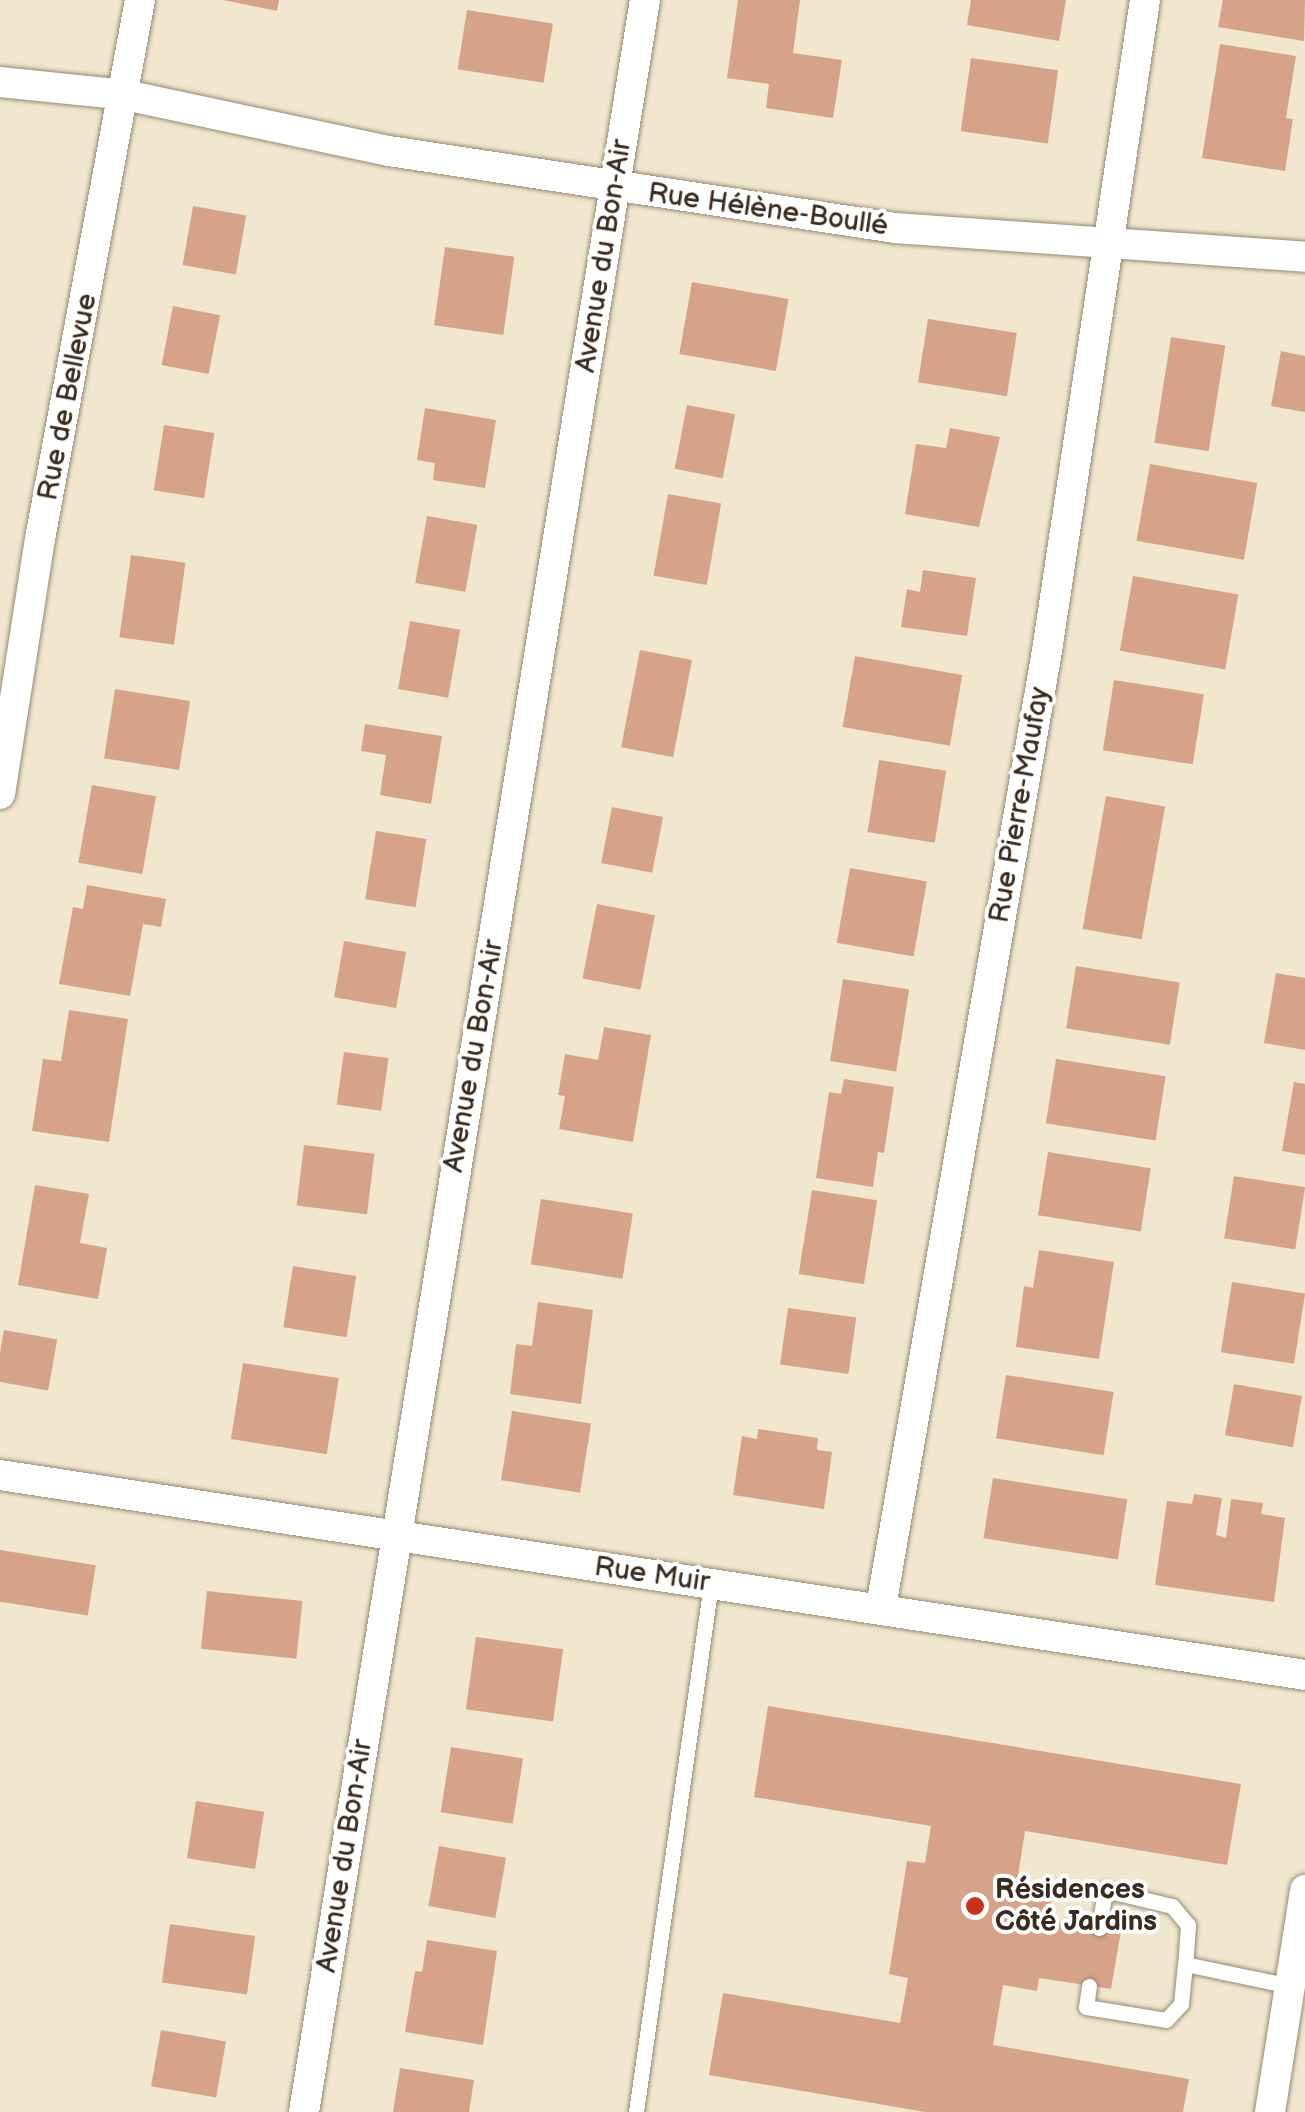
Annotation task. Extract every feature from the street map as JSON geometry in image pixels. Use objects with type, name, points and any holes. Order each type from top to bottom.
[{"type":"street","name":"Rue de Bellevue","points":[[0,794],[40,539],[126,95],[140,0]]},
{"type":"street","name":"Avenue du Bon-Air","points":[[304,2112],[394,1538],[559,551],[644,0]]},
{"type":"street","name":"Rue Pierre-Maufay","points":[[881,1607],[1043,671],[1145,0]]},
{"type":"street","name":"Rue Hélène-Boullé","points":[[0,82],[126,95],[389,152],[895,228],[1305,257]]},
{"type":"street","name":"Rue Muir","points":[[0,1475],[1305,1675]]},
{"type":"street","points":[[1270,2112],[1305,1890]]},
{"type":"lane","points":[[636,2112],[711,1584]]},
{"type":"lane","points":[[1089,1986],[1086,2007],[1166,2020],[1181,2004],[1188,1925],[1172,1906],[1105,1890],[1099,1928]]},
{"type":"lane","points":[[1184,1964],[1290,1986]]},
{"type":"building","points":[[223,0],[279,0],[277,11]]},
{"type":"building","points":[[738,0],[800,0],[793,53],[842,60],[833,118],[766,108],[769,84],[727,78]]},
{"type":"building","points":[[971,0],[1066,0],[1059,41],[967,25]]},
{"type":"building","points":[[1223,0],[1305,0],[1304,41],[1218,27]]},
{"type":"building","points":[[467,10],[553,24],[544,83],[458,69]]},
{"type":"building","points":[[1220,44],[1296,56],[1286,118],[1293,119],[1285,171],[1202,158]]},
{"type":"building","points":[[971,58],[1058,70],[1048,144],[961,131]]},
{"type":"building","points":[[193,206],[246,215],[236,274],[183,265]]},
{"type":"building","points":[[445,247],[514,257],[503,335],[434,325]]},
{"type":"building","points":[[692,282],[789,299],[776,371],[679,354]]},
{"type":"building","points":[[173,306],[220,315],[209,374],[162,365]]},
{"type":"building","points":[[928,319],[1017,333],[1007,396],[918,382]]},
{"type":"building","points":[[1171,337],[1225,346],[1209,451],[1154,443]]},
{"type":"building","points":[[1281,351],[1305,356],[1305,412],[1271,406]]},
{"type":"building","points":[[687,405],[735,414],[723,478],[675,469]]},
{"type":"building","points":[[425,408],[496,420],[485,488],[433,480],[435,463],[417,460]]},
{"type":"building","points":[[164,425],[214,433],[204,498],[154,490]]},
{"type":"building","points":[[950,428],[1000,437],[979,527],[905,514],[916,444],[946,448]]},
{"type":"building","points":[[1150,464],[1257,483],[1244,560],[1136,541]]},
{"type":"building","points":[[668,494],[721,503],[707,585],[654,576]]},
{"type":"building","points":[[427,516],[477,525],[465,592],[415,583]]},
{"type":"building","points":[[131,555],[185,563],[174,645],[119,637]]},
{"type":"building","points":[[923,570],[976,578],[967,636],[901,627],[907,589],[920,592]]},
{"type":"building","points":[[1133,576],[1238,595],[1225,669],[1120,651]]},
{"type":"building","points":[[410,621],[460,630],[448,698],[398,689]]},
{"type":"building","points":[[640,650],[692,660],[673,757],[621,747]]},
{"type":"building","points":[[855,656],[962,675],[950,746],[842,727]]},
{"type":"building","points":[[1114,680],[1204,694],[1193,764],[1103,750]]},
{"type":"building","points":[[115,689],[190,701],[179,770],[104,758]]},
{"type":"building","points":[[365,724],[442,736],[431,804],[380,795],[386,755],[361,751]]},
{"type":"building","points":[[879,760],[946,771],[935,843],[868,832]]},
{"type":"building","points":[[92,785],[156,796],[142,874],[78,863]]},
{"type":"building","points":[[1106,796],[1165,806],[1142,939],[1083,929]]},
{"type":"building","points":[[612,807],[663,817],[652,873],[601,863]]},
{"type":"building","points":[[376,831],[426,839],[416,907],[365,899]]},
{"type":"building","points":[[850,868],[927,882],[914,956],[837,943]]},
{"type":"building","points":[[87,885],[166,899],[161,927],[143,924],[130,996],[59,984],[73,907],[83,909]]},
{"type":"building","points":[[597,904],[655,915],[640,990],[582,979]]},
{"type":"building","points":[[344,941],[406,952],[396,1008],[334,997]]},
{"type":"building","points":[[1076,966],[1180,982],[1170,1045],[1066,1028]]},
{"type":"building","points":[[1276,973],[1305,978],[1305,1050],[1264,1043]]},
{"type":"building","points":[[843,979],[909,989],[896,1071],[830,1061]]},
{"type":"building","points":[[69,1010],[128,1019],[109,1142],[32,1131],[43,1059],[61,1061]]},
{"type":"building","points":[[604,1027],[651,1035],[633,1142],[559,1129],[565,1096],[558,1095],[565,1054],[598,1060]]},
{"type":"building","points":[[344,1052],[389,1058],[381,1111],[337,1104]]},
{"type":"building","points":[[1056,1059],[1166,1076],[1155,1141],[1046,1123]]},
{"type":"building","points":[[844,1079],[894,1087],[884,1153],[878,1152],[873,1187],[816,1178],[829,1092],[841,1094]]},
{"type":"building","points":[[1294,1082],[1305,1084],[1305,1155],[1282,1151]]},
{"type":"building","points":[[304,1145],[374,1154],[367,1214],[297,1206]]},
{"type":"building","points":[[1048,1152],[1151,1168],[1141,1231],[1038,1215]]},
{"type":"building","points":[[1234,1176],[1305,1187],[1295,1249],[1224,1238]]},
{"type":"building","points":[[35,1185],[89,1194],[80,1243],[107,1248],[98,1299],[18,1285]]},
{"type":"building","points":[[812,1190],[877,1200],[864,1284],[799,1274]]},
{"type":"building","points":[[541,1199],[633,1214],[623,1279],[531,1264]]},
{"type":"building","points":[[1039,1250],[1114,1262],[1099,1359],[1016,1347],[1024,1286],[1033,1288]]},
{"type":"building","points":[[293,1266],[356,1276],[347,1337],[283,1327]]},
{"type":"building","points":[[1232,1282],[1305,1294],[1294,1364],[1221,1352]]},
{"type":"building","points":[[538,1302],[593,1310],[581,1404],[510,1394],[516,1344],[532,1346]]},
{"type":"building","points":[[788,1308],[856,1318],[848,1374],[780,1364]]},
{"type":"building","points":[[4,1330],[57,1339],[48,1391],[0,1382]]},
{"type":"building","points":[[243,1363],[339,1378],[327,1454],[231,1439]]},
{"type":"building","points":[[1006,1375],[1114,1392],[1104,1455],[996,1438]]},
{"type":"building","points":[[1234,1384],[1302,1396],[1293,1447],[1225,1435]]},
{"type":"building","points":[[512,1411],[591,1424],[580,1493],[501,1480]]},
{"type":"building","points":[[758,1429],[818,1438],[817,1450],[832,1452],[824,1509],[733,1495],[742,1436],[757,1439]]},
{"type":"building","points":[[993,1478],[1127,1499],[1118,1560],[983,1538]]},
{"type":"building","points":[[1194,1494],[1222,1498],[1216,1535],[1226,1538],[1231,1499],[1263,1503],[1261,1514],[1285,1518],[1274,1602],[1155,1585],[1167,1501],[1192,1504]]},
{"type":"building","points":[[0,1550],[96,1565],[88,1616],[0,1602]]},
{"type":"building","points":[[207,1591],[302,1601],[296,1659],[201,1649]]},
{"type":"building","points":[[476,1637],[563,1649],[553,1722],[466,1709]]},
{"type":"building","name":"Résidences Côté Jardins","points":[[768,1706],[1241,1784],[1227,1865],[1025,1831],[1016,1888],[1053,1893],[1048,1919],[1121,1931],[1111,1989],[1039,1978],[1037,1991],[1003,1985],[993,2045],[1189,2079],[1183,2112],[925,2112],[709,2075],[723,1993],[900,2023],[908,1978],[889,1974],[907,1861],[925,1863],[931,1826],[754,1797]]},
{"type":"building","points":[[451,1747],[523,1758],[513,1824],[441,1812]]},
{"type":"building","points":[[196,1801],[264,1812],[255,1869],[187,1858]]},
{"type":"building","points":[[439,1846],[506,1858],[495,1918],[428,1906]]},
{"type":"building","points":[[170,1924],[255,1936],[247,1994],[162,1982]]},
{"type":"building","points":[[427,1940],[497,1951],[483,2045],[405,2032],[415,1971],[422,1972]]},
{"type":"building","points":[[161,2030],[226,2041],[216,2098],[151,2086]]},
{"type":"building","points":[[400,2068],[474,2080],[469,2112],[393,2112]]},
{"type":"place","name":"Résidences Côté Jardins","points":[[975,1906]]}]
